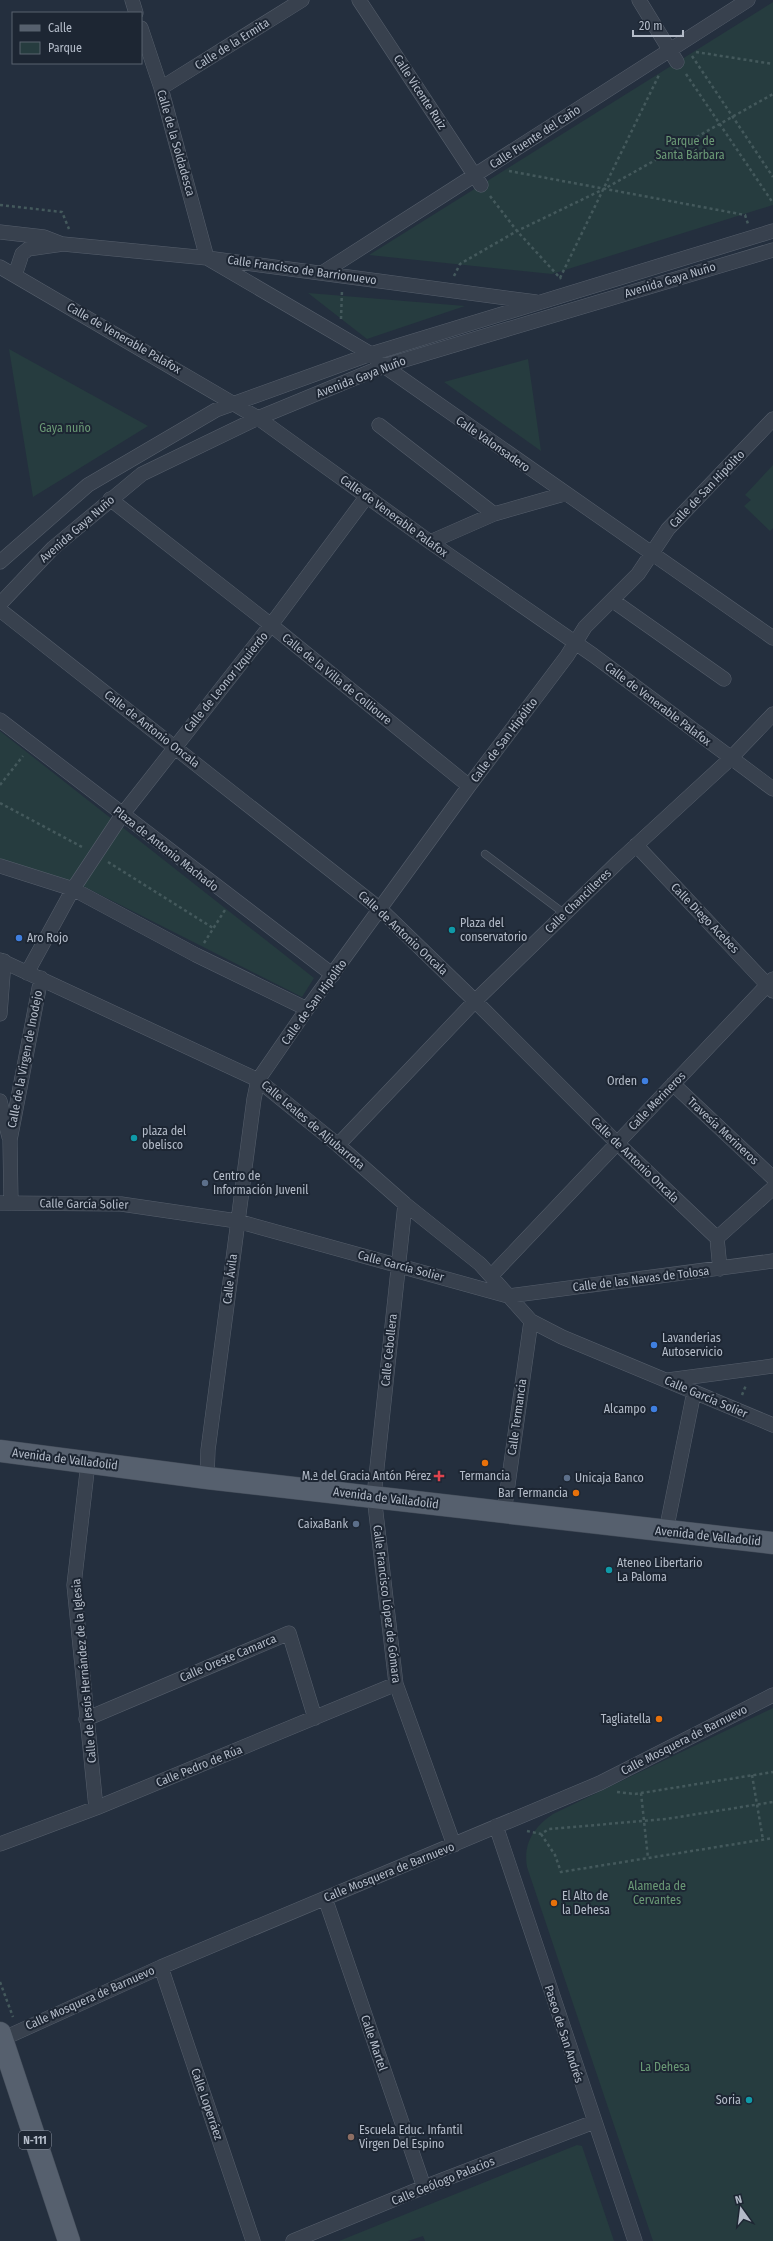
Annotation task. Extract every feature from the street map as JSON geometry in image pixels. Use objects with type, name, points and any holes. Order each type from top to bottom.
[{"type":"main road","name":"Avenida de Valladolid","points":[[0,1451],[207,1478],[773,1543]]},
{"type":"main road","name":"N-111","points":[[1,2037],[69,2241]]},
{"type":"street","points":[[132,0],[136,12]]},
{"type":"street","name":"Calle de la Ermita","points":[[161,88],[302,0]]},
{"type":"street","name":"Calle Vicente Ruiz","points":[[359,0],[478,180]]},
{"type":"street","points":[[639,0],[677,62]]},
{"type":"street","name":"Calle Fuente del Caño","points":[[322,273],[478,180],[670,49],[685,46],[748,0]]},
{"type":"street","name":"Calle de la Soldadesca","points":[[142,31],[161,88],[208,258]]},
{"type":"street","name":"Avenida Gaya Nuño","points":[[0,562],[88,485],[216,410],[371,354],[773,231]]},
{"type":"street","name":"Calle Francisco de Barrionuevo","points":[[0,232],[44,237],[63,244]]},
{"type":"street","name":"Calle Francisco de Barrionuevo","points":[[15,275],[22,254],[28,249],[63,244],[208,258],[540,302]]},
{"type":"street","name":"Avenida Gaya Nuño","points":[[0,604],[53,548],[110,499],[142,474],[258,418],[384,366],[773,250]]},
{"type":"street","name":"Calle Valonsadero","points":[[208,258],[371,354],[384,366],[564,494],[773,638]]},
{"type":"street","name":"Calle de Venerable Palafox","points":[[0,267],[258,418],[430,542],[575,644],[593,655],[730,759],[773,789]]},
{"type":"street","name":"Calle de San Hipólito","points":[[258,1080],[307,1009],[469,786],[575,644],[585,626],[638,574],[668,529],[773,419]]},
{"type":"street","points":[[379,425],[494,514]]},
{"type":"street","points":[[430,542],[494,514],[564,494]]},
{"type":"street","name":"Calle de Leonor Izquierdo","points":[[27,973],[73,889],[122,815],[271,625],[367,496]]},
{"type":"street","name":"Calle de la Villa de Collioure","points":[[110,499],[271,625],[469,786]]},
{"type":"street","points":[[612,600],[724,679]]},
{"type":"street","name":"Calle de Antonio Oncala","points":[[0,610],[380,909],[476,1001],[617,1143],[717,1238]]},
{"type":"street","name":"Calle Chancilleres","points":[[338,1145],[476,1001],[636,845],[730,759],[773,714]]},
{"type":"street","name":"Plaza de Antonio Machado","points":[[0,720],[232,900],[333,975]]},
{"type":"street","name":"Calle Diego Acebes","points":[[636,845],[771,985]]},
{"type":"street","points":[[0,866],[73,889],[196,955],[307,1009]]},
{"type":"street","points":[[0,1014],[2,961]]},
{"type":"street","name":"Calle Leales de Aljubarrota","points":[[2,961],[258,1080],[338,1145],[405,1204],[492,1275],[508,1296]]},
{"type":"street","name":"Calle de la Virgen de Inodejo","points":[[6,1203],[10,1140],[41,978]]},
{"type":"street","name":"Calle Merineros","points":[[492,1275],[617,1143],[771,985]]},
{"type":"street","name":"Calle Ávila","points":[[207,1478],[208,1450],[237,1221],[258,1080]]},
{"type":"street","name":"Travesía Merineros","points":[[674,1084],[773,1178]]},
{"type":"street","name":"Calle de la Virgen de Inodejo","points":[[0,1101],[10,1140]]},
{"type":"street","points":[[720,1270],[717,1238],[773,1188]]},
{"type":"street","name":"Calle García Solier","points":[[6,1203],[121,1204],[237,1221],[508,1296],[531,1321],[562,1337],[773,1425]]},
{"type":"street","name":"Calle Cebollera","points":[[374,1496],[405,1204]]},
{"type":"street","name":"Calle de las Navas de Tolosa","points":[[508,1296],[720,1270],[773,1261]]},
{"type":"street","name":"Calle Termancia","points":[[504,1513],[531,1321]]},
{"type":"street","points":[[668,1380],[773,1366]]},
{"type":"street","points":[[666,1531],[694,1392]]},
{"type":"street","name":"Calle de Jesús Hernández de la Iglesia","points":[[88,1463],[74,1585],[86,1719],[96,1808]]},
{"type":"street","name":"Calle Francisco López de Gómara","points":[[374,1496],[396,1684],[454,1845]]},
{"type":"street","name":"Calle Oreste Camarca","points":[[86,1719],[289,1633],[315,1718]]},
{"type":"street","name":"Calle Pedro de Rúa","points":[[0,1844],[96,1808],[396,1684]]},
{"type":"street","name":"Calle Mosquera de Barnuevo","points":[[1,2037],[161,1966],[600,1783],[773,1695]]},
{"type":"street","name":"Paseo de San Andrés","points":[[496,1826],[635,2241]]},
{"type":"street","name":"Calle Martel","points":[[325,1898],[424,2187]]},
{"type":"street","name":"Calle Loperráez","points":[[161,1966],[253,2241]]},
{"type":"street","name":"Calle Geólogo Palacios","points":[[293,2241],[424,2187],[594,2122]]},
{"type":"lane","points":[[485,854],[564,914]]},
{"type":"path","points":[[685,46],[773,64]]},
{"type":"path","points":[[685,46],[773,178]]},
{"type":"path","points":[[560,278],[670,49]]},
{"type":"path","points":[[677,62],[773,202]]},
{"type":"path","points":[[447,290],[460,264],[517,231],[604,189],[773,94]]},
{"type":"path","points":[[504,170],[745,215],[753,237]]},
{"type":"path","points":[[478,180],[517,231],[572,292]]},
{"type":"path","points":[[0,205],[62,212],[70,232]]},
{"type":"path","points":[[342,276],[340,318],[355,329],[346,339]]},
{"type":"path","points":[[0,785],[32,745]]},
{"type":"path","points":[[196,955],[232,900]]},
{"type":"path","points":[[735,1409],[754,1368]]},
{"type":"path","points":[[600,1783],[604,1791],[641,1793],[773,1772]]},
{"type":"path","points":[[752,1775],[763,1840]]},
{"type":"path","points":[[641,1793],[648,1858]]},
{"type":"path","points":[[525,1831],[541,1834],[549,1829],[644,1822],[773,1802]]},
{"type":"path","points":[[541,1834],[555,1856],[561,1872],[773,1838]]},
{"type":"green space","name":"Parque de Santa Bárbara","points":[[773,2],[773,205],[552,274],[369,255]]},
{"type":"green space","points":[[308,293],[465,306],[367,339]]},
{"type":"green space","name":"Gaya nuño","points":[[9,349],[148,426],[33,497]]},
{"type":"green space","points":[[528,359],[541,451],[444,382]]},
{"type":"green space","points":[[773,465],[773,528],[770,531],[744,506],[751,500],[745,495]]},
{"type":"green space","points":[[0,731],[314,978],[302,997],[79,884],[0,860]]},
{"type":"green space","name":"Alameda de Cervantes","points":[[773,1708],[773,2241],[653,2241],[527,1867],[526,1858],[528,1843],[531,1836],[540,1824],[553,1814]]},
{"type":"green space","points":[[577,2145],[582,2146],[614,2241],[425,2241],[423,2236],[408,2241],[339,2241]]},
{"type":"place","name":"Plaza del conservatorio","points":[[452,930]]},
{"type":"place","name":"Aro Rojo","points":[[19,938]]},
{"type":"place","name":"Orden","points":[[645,1081]]},
{"type":"place","name":"plaza del obelisco","points":[[134,1138]]},
{"type":"place","name":"Centro de Información Juvenil","points":[[205,1183]]},
{"type":"place","name":"Lavanderias Autoservicio","points":[[654,1345]]},
{"type":"place","name":"Alcampo","points":[[654,1409]]},
{"type":"place","name":"Termancia","points":[[485,1463]]},
{"type":"place","name":"M.ª del Gracia Antón Pérez","points":[[439,1476]]},
{"type":"place","name":"Unicaja Banco","points":[[567,1478]]},
{"type":"place","name":"Bar Termancia","points":[[576,1493]]},
{"type":"place","name":"CaixaBank","points":[[356,1524]]},
{"type":"place","name":"Ateneo Libertario La Paloma","points":[[609,1570]]},
{"type":"place","name":"Tagliatella","points":[[659,1719]]},
{"type":"place","name":"El Alto de la Dehesa","points":[[554,1903]]},
{"type":"place","name":"Soria","points":[[749,2100]]},
{"type":"place","name":"Escuela Educ. Infantil Virgen Del Espino","points":[[351,2137]]},
{"type":"park label","name":"La Dehesa","points":[[665,2067]]}]
